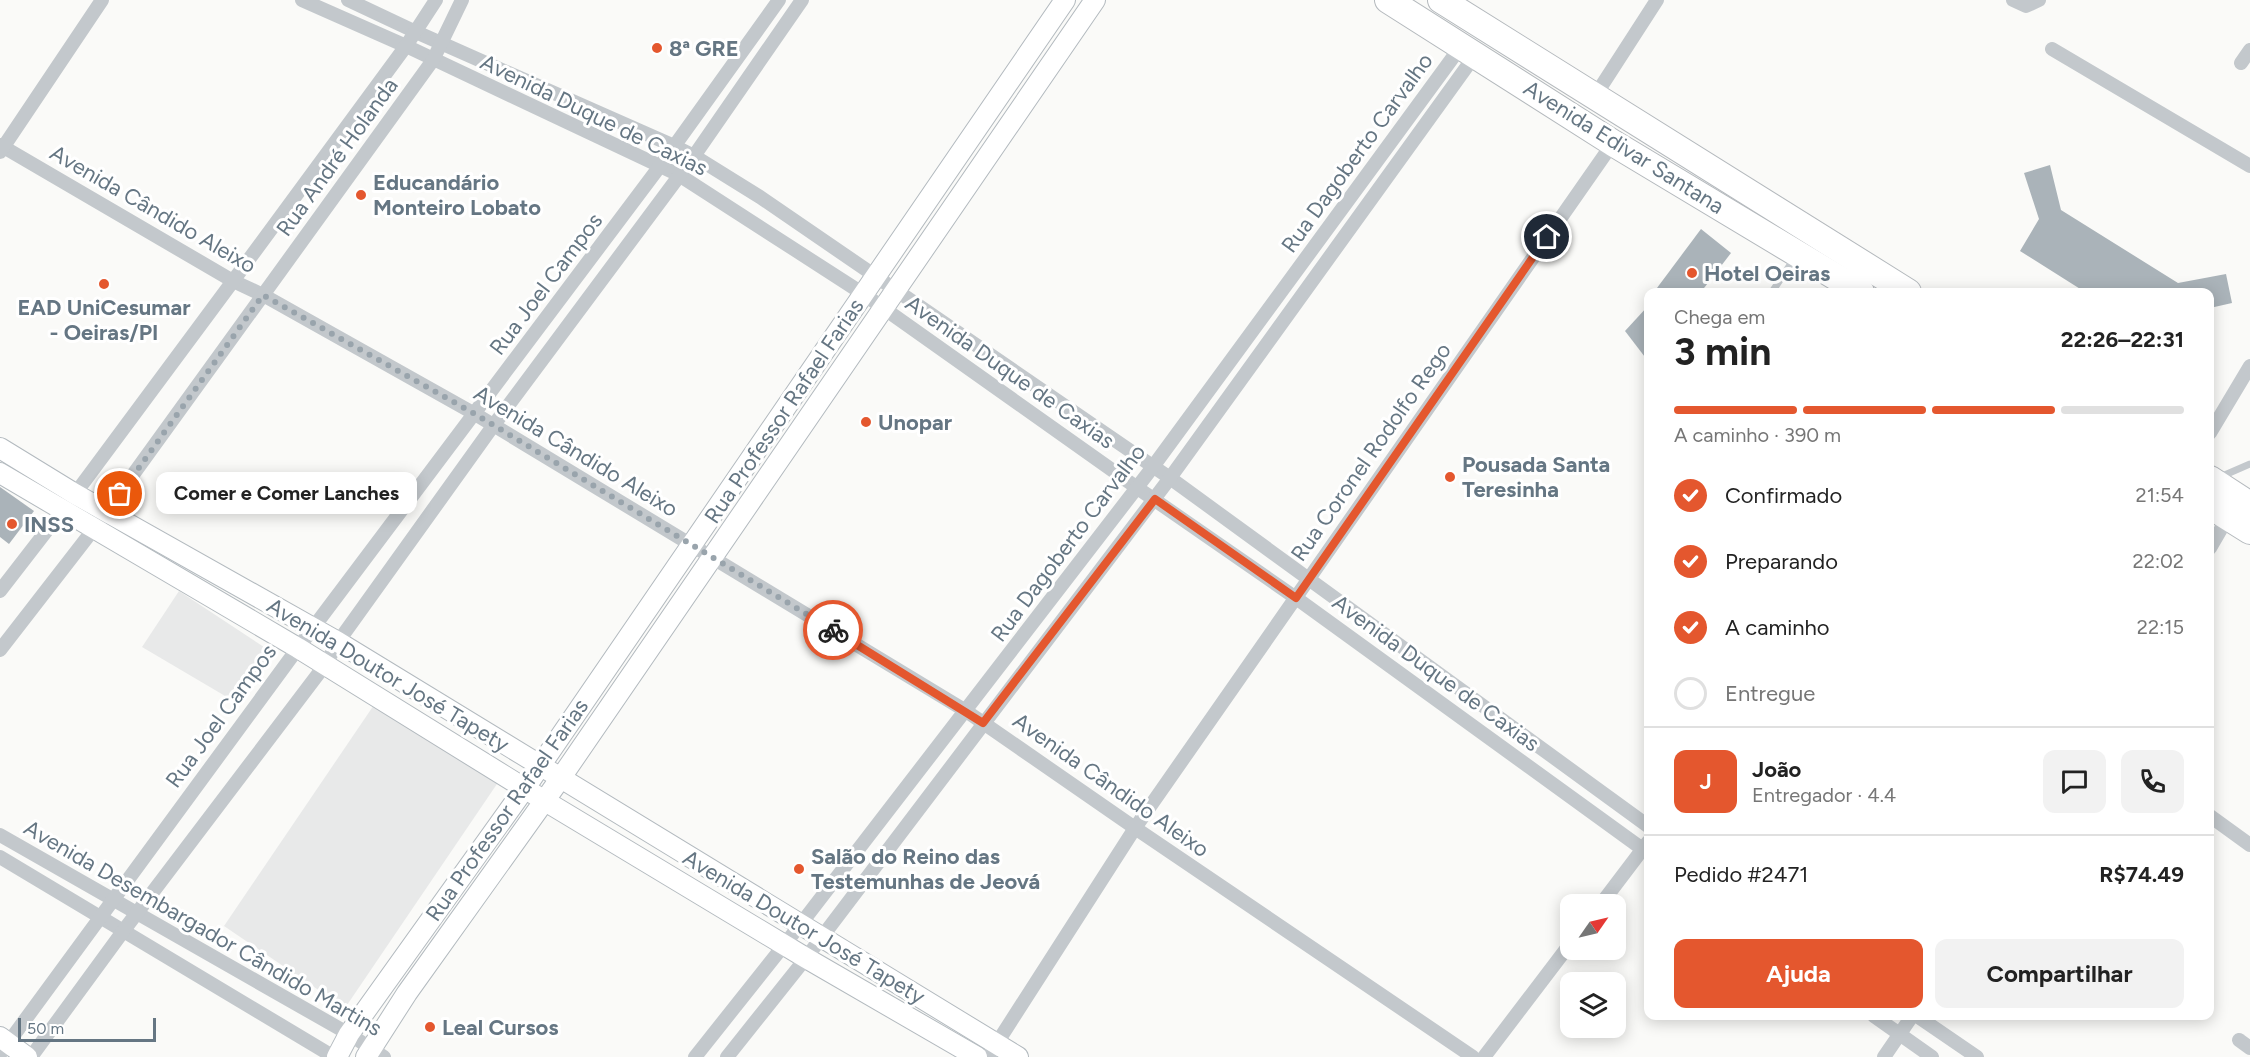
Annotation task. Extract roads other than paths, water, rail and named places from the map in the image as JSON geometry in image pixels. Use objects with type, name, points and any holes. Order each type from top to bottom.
[{"type":"highway","name":"Avenida Edivar Santana","points":[[1388,0],[1613,143],[1854,288]]},
{"type":"highway","name":"Avenida Edivar Santana","points":[[1441,0],[1902,288]]},
{"type":"highway","points":[[1722,207],[1734,182]]},
{"type":"highway","points":[[2214,485],[2229,510],[2250,531]]},
{"type":"main road","name":"Rua Professor Rafael Farias","points":[[335,1057],[349,1034],[525,788],[1065,0]]},
{"type":"main road","name":"Rua Professor Rafael Farias","points":[[374,1054],[407,993],[545,801],[1095,0]]},
{"type":"main road","name":"Avenida Doutor José Tapety","points":[[0,448],[106,512],[338,642],[800,925],[993,1050],[1018,1057]]},
{"type":"main road","name":"Avenida Doutor José Tapety","points":[[0,473],[93,530],[298,648],[545,801],[806,958],[977,1057]]},
{"type":"main road","points":[[2,1045],[29,1057]]},
{"type":"street","points":[[1,148],[102,0]]},
{"type":"street","name":"Avenida Duque de Caxias","points":[[302,0],[406,46],[679,175],[865,295],[1644,846]]},
{"type":"street","name":"Avenida Duque de Caxias","points":[[348,0],[416,33],[674,146],[760,197],[1152,468],[1170,478],[1644,823]]},
{"type":"street","name":"Rua André Holanda","points":[[0,591],[234,281],[416,33],[436,0]]},
{"type":"street","name":"Rua André Holanda","points":[[0,650],[93,530],[432,60],[462,0]]},
{"type":"street","name":"Rua Joel Campos","points":[[2,1045],[660,166],[779,0]]},
{"type":"street","name":"Rua Joel Campos","points":[[29,1057],[325,665],[338,642],[493,426],[694,156],[802,0]]},
{"type":"street","points":[[1595,96],[1657,0]]},
{"type":"street","points":[[2013,0],[2026,6],[2039,0]]},
{"type":"street","points":[[2052,49],[2250,166]]},
{"type":"street","name":"Rua Dagoberto Carvalho","points":[[695,1057],[966,711],[1469,50]]},
{"type":"street","name":"Rua Dagoberto Carvalho","points":[[727,1057],[821,939],[1155,499],[1469,50]]},
{"type":"street","points":[[2241,63],[2250,50]]},
{"type":"street","name":"Rua Coronel Rodolfo Rego","points":[[993,1050],[1135,828],[1613,143]]},
{"type":"street","name":"Avenida Cândido Aleixo","points":[[1,148],[234,281],[475,414],[966,711],[1473,1057]]},
{"type":"street","points":[[2214,426],[2250,366]]},
{"type":"street","points":[[2214,540],[2229,510]]},
{"type":"street","points":[[2214,819],[2250,845]]},
{"type":"street","name":"Avenida Desembargador Cândido Martins","points":[[0,835],[349,1034],[374,1054]]},
{"type":"street","points":[[1609,894],[1644,852]]},
{"type":"street","name":"Avenida Desembargador Cândido Martins","points":[[0,857],[335,1057]]},
{"type":"street","points":[[1484,1057],[1560,957]]},
{"type":"street","points":[[1880,1020],[1932,1057]]},
{"type":"street","points":[[1884,1057],[1909,1020]]},
{"type":"street","points":[[1923,1020],[1977,1057]]},
{"type":"lane","points":[[1775,288],[1797,254]]},
{"type":"lane","points":[[2214,479],[2250,464]]},
{"type":"place","name":"8ª GRE","points":[[657,48]]},
{"type":"place","name":"Educandário Monteiro Lobato","points":[[361,195]]},
{"type":"place","name":"Hotel Oeiras","points":[[1692,273]]},
{"type":"place","name":"EAD UniCesumar - Oeiras/PI","points":[[104,284]]},
{"type":"place","name":"Unopar","points":[[866,422]]},
{"type":"place","name":"Pousada Santa Teresinha","points":[[1450,477]]},
{"type":"place","name":"Comer e Comer Lanches","points":[[120,494]]},
{"type":"place","name":"INSS","points":[[12,524]]},
{"type":"place","name":"Salão do Reino das Testemunhas de Jeová","points":[[799,869]]},
{"type":"place","name":"Leal Cursos","points":[[430,1027]]}]
